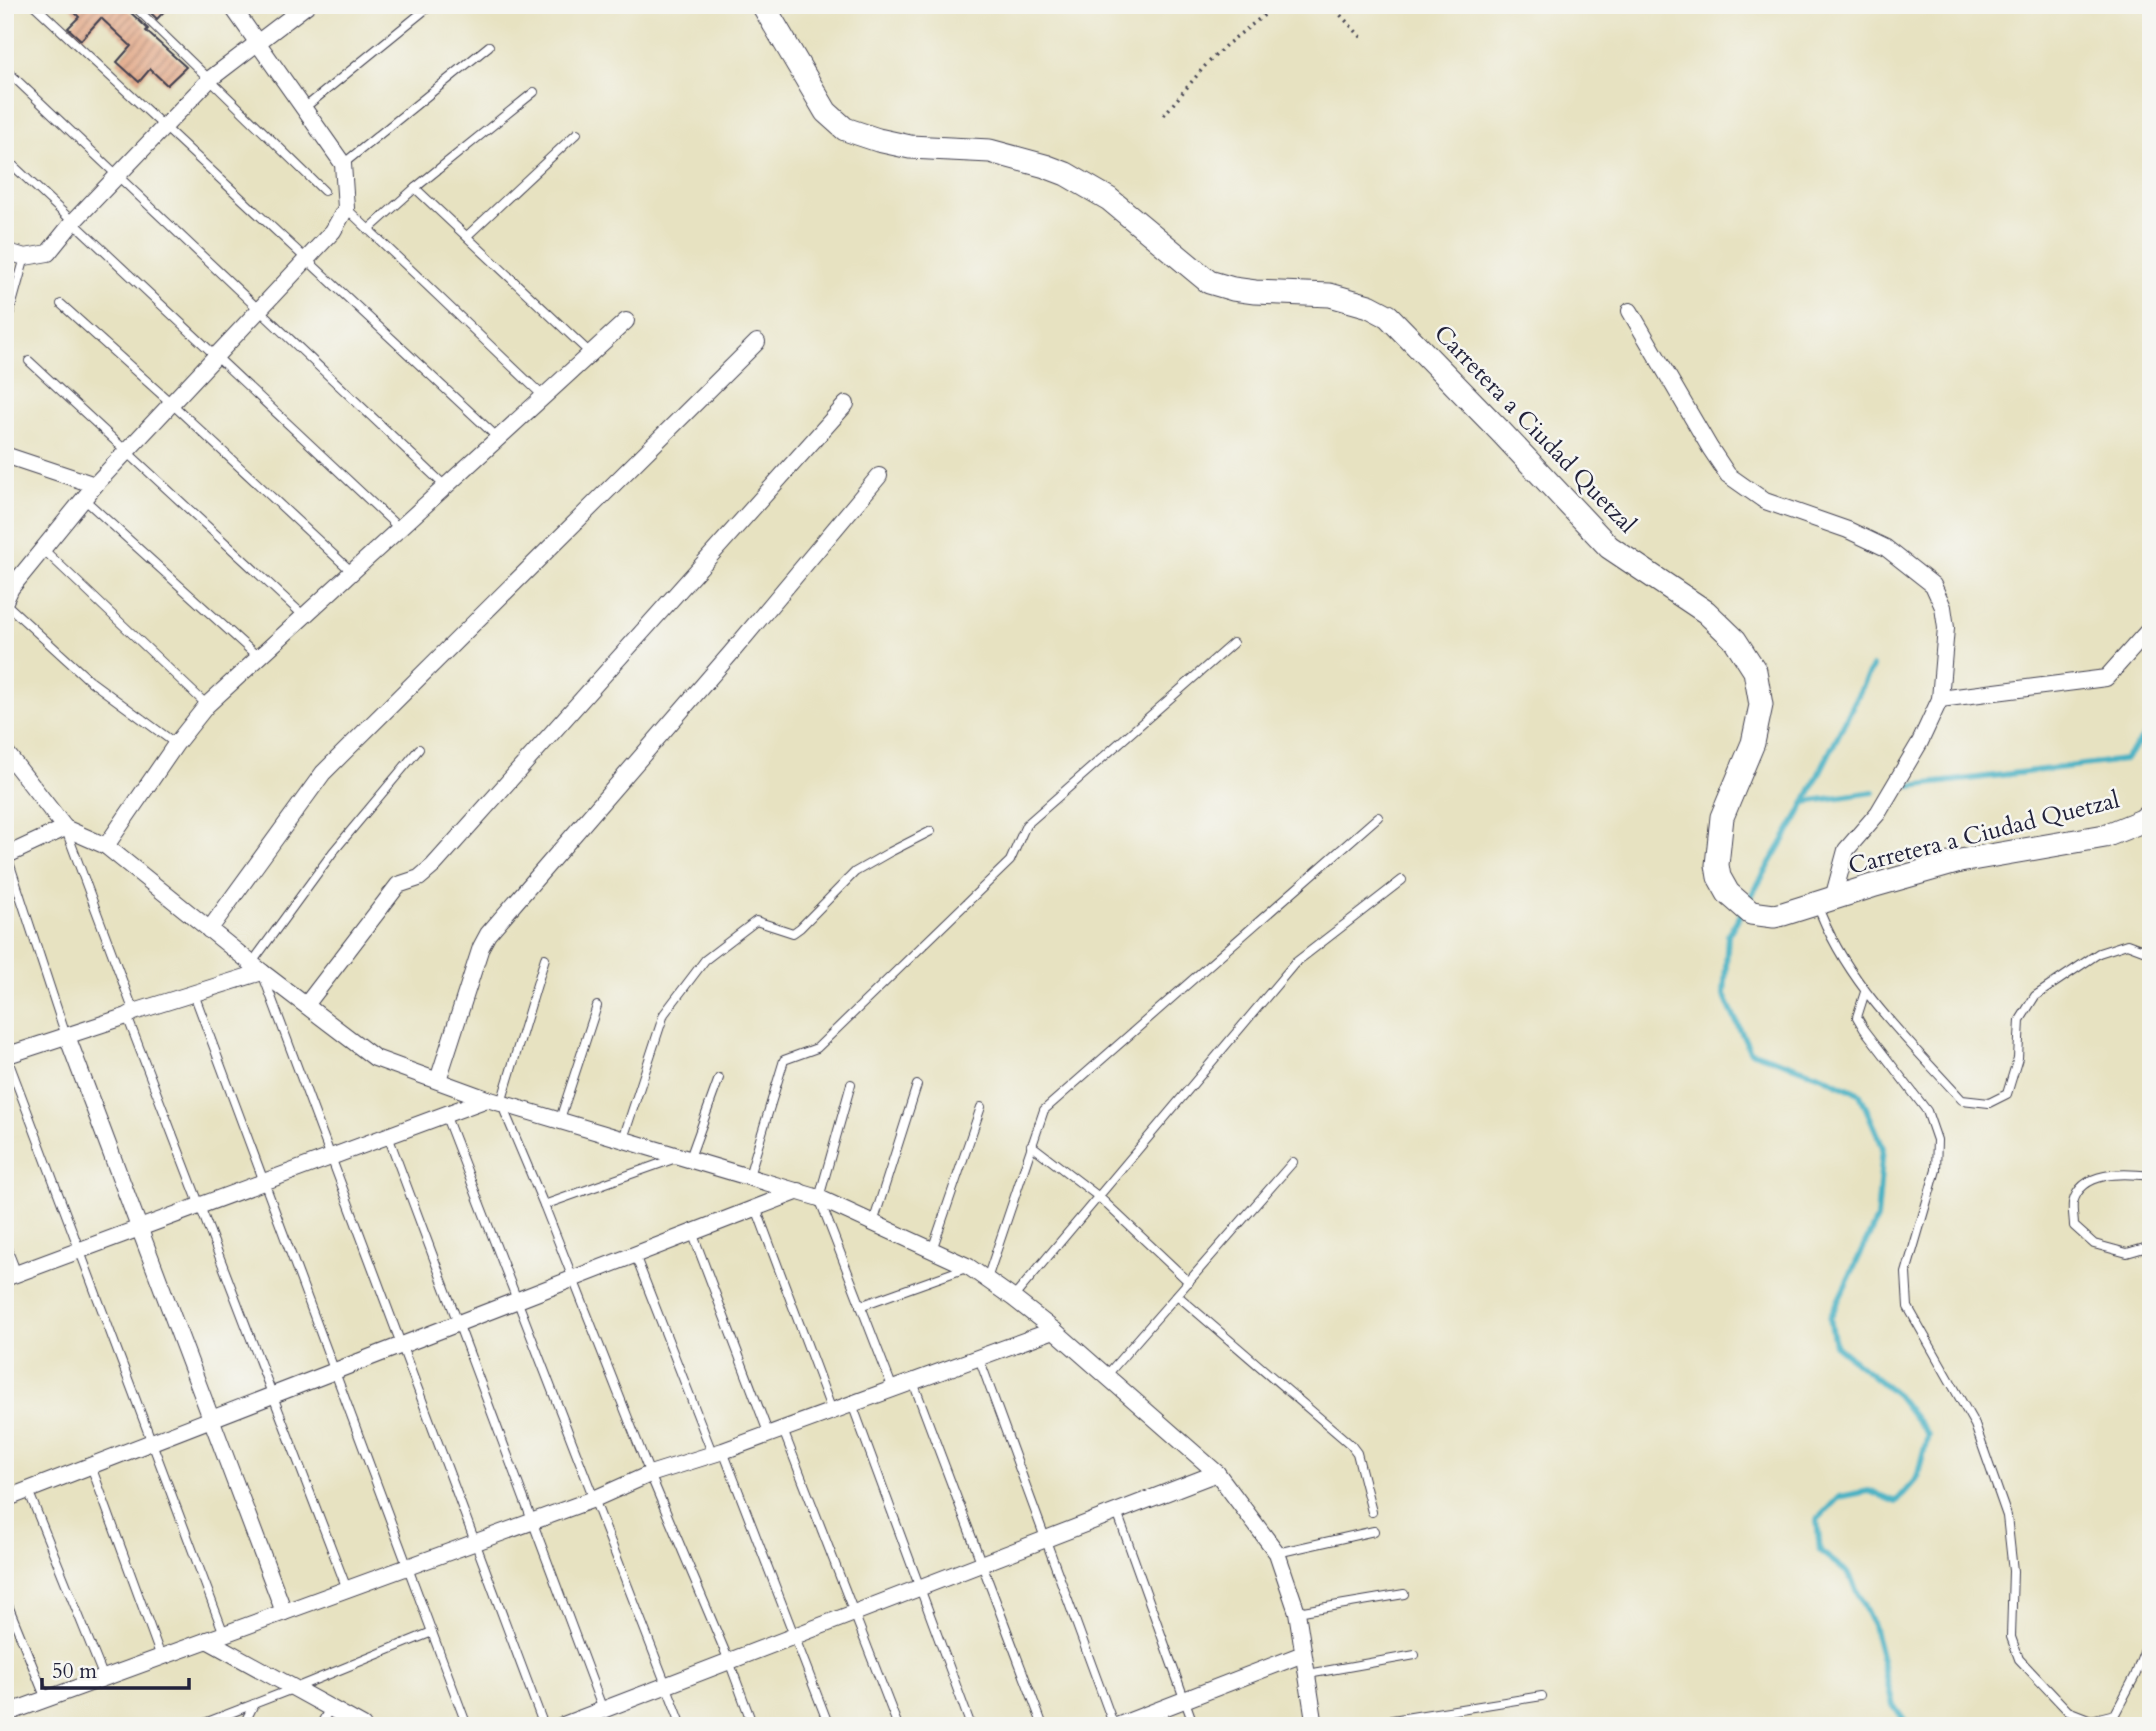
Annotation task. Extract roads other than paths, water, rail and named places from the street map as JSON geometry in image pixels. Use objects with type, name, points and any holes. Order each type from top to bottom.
[{"type":"main road","name":"Carretera a Ciudad Quetzal","points":[[763,5],[826,112],[845,129],[910,147],[990,151],[1045,166],[1066,174],[1109,200],[1209,282],[1255,292],[1330,295],[1369,306],[1388,317],[1609,547],[1706,612],[1735,640],[1755,671],[1761,705],[1753,743],[1722,817],[1717,853],[1720,877],[1728,893],[1751,913],[1774,916],[1960,861],[2105,836],[2142,821],[2151,814]]},
{"type":"street","points":[[5,602],[11,588],[95,485],[333,231],[346,208],[344,164],[231,5]]},
{"type":"street","points":[[5,251],[25,257],[48,253],[210,79],[307,5]]},
{"type":"street","points":[[1630,311],[1728,475],[1765,501],[1848,530],[1886,548],[1933,585],[1943,607],[1946,628],[1940,699],[1920,742],[1878,813],[1846,850],[1825,901]]},
{"type":"street","points":[[106,846],[176,744],[207,705],[626,321]]},
{"type":"street","points":[[209,930],[323,773],[757,342]]},
{"type":"street","points":[[306,1005],[397,885],[419,878],[433,866],[846,404]]},
{"type":"street","points":[[5,455],[95,485]]},
{"type":"street","points":[[438,1080],[481,947],[488,934],[731,653],[879,476]]},
{"type":"street","points":[[1940,699],[2106,678],[2147,632]]},
{"type":"street","points":[[5,751],[65,828],[106,846],[256,968],[375,1058],[494,1101],[819,1198],[969,1267],[1013,1298],[1217,1473],[1277,1553],[1297,1612],[1315,1726]]},
{"type":"street","points":[[6,856],[65,828]]},
{"type":"street","points":[[6,1055],[194,994],[256,968]]},
{"type":"street","points":[[67,1036],[284,1612]]},
{"type":"street","points":[[11,1276],[445,1114],[494,1101]]},
{"type":"street","points":[[5,1499],[799,1191]]},
{"type":"street","points":[[5,1714],[594,1499],[650,1474],[718,1453],[1054,1331]]},
{"type":"street","points":[[561,1726],[1217,1473]]},
{"type":"street","points":[[207,1640],[363,1726]]},
{"type":"street","points":[[1116,1726],[1303,1654]]},
{"type":"lane","points":[[34,5],[498,438]]},
{"type":"lane","points":[[133,5],[324,191]]},
{"type":"lane","points":[[303,109],[431,5]]},
{"type":"lane","points":[[344,164],[489,46]]},
{"type":"lane","points":[[5,69],[445,486]]},
{"type":"lane","points":[[368,230],[415,188],[534,92]]},
{"type":"lane","points":[[467,236],[577,133]]},
{"type":"lane","points":[[5,158],[399,528]]},
{"type":"lane","points":[[415,188],[590,353]]},
{"type":"lane","points":[[346,208],[543,396]]},
{"type":"lane","points":[[5,329],[25,257]]},
{"type":"lane","points":[[61,304],[351,571]]},
{"type":"lane","points":[[29,361],[304,616]]},
{"type":"lane","points":[[84,499],[258,657]]},
{"type":"lane","points":[[43,549],[207,705]]},
{"type":"lane","points":[[5,602],[89,680],[176,744]]},
{"type":"lane","points":[[749,1177],[784,1060],[817,1048],[1010,861],[1026,825],[1233,643]]},
{"type":"lane","points":[[419,749],[333,852],[256,968],[331,1157],[544,1726]]},
{"type":"lane","points":[[987,1279],[1044,1110],[1378,817]]},
{"type":"lane","points":[[65,828],[200,1206],[347,1589]]},
{"type":"lane","points":[[623,1139],[664,1014],[705,960],[756,921],[793,933],[855,873],[931,831]]},
{"type":"lane","points":[[6,856],[67,1036]]},
{"type":"lane","points":[[1013,1298],[1295,963],[1402,880]]},
{"type":"lane","points":[[1825,901],[1832,942],[1865,992],[1962,1100],[1989,1103],[2007,1094],[2018,1058],[2021,1020],[2035,996],[2099,953],[2127,944],[2151,953]]},
{"type":"lane","points":[[545,958],[494,1101],[544,1205],[753,1726]]},
{"type":"lane","points":[[1865,992],[1857,1017],[1927,1111],[1937,1140],[1936,1170],[1906,1273],[1909,1307],[1975,1425],[2007,1516],[2013,1571],[2011,1637],[2019,1659],[2068,1711],[2091,1720],[2115,1714],[2135,1676],[2151,1634]]},
{"type":"lane","points":[[194,994],[467,1726]]},
{"type":"lane","points":[[560,1119],[597,1006]]},
{"type":"lane","points":[[6,1055],[224,1634]]},
{"type":"lane","points":[[544,1205],[686,1157],[719,1078]]},
{"type":"lane","points":[[851,1084],[819,1198],[893,1389]]},
{"type":"lane","points":[[873,1223],[917,1085]]},
{"type":"lane","points":[[932,1250],[981,1107]]},
{"type":"lane","points":[[445,1114],[682,1726]]},
{"type":"lane","points":[[388,1136],[603,1710]]},
{"type":"lane","points":[[1031,1145],[1099,1197],[1189,1282]]},
{"type":"lane","points":[[1105,1377],[1293,1162]]},
{"type":"lane","points":[[2151,1176],[2108,1175],[2088,1182],[2078,1190],[2072,1206],[2074,1226],[2094,1244],[2127,1253],[2151,1245]]},
{"type":"lane","points":[[756,1208],[832,1411]]},
{"type":"lane","points":[[692,1232],[854,1613],[898,1726]]},
{"type":"lane","points":[[5,1243],[11,1276]]},
{"type":"lane","points":[[635,1255],[829,1726]]},
{"type":"lane","points":[[860,1306],[969,1267]]},
{"type":"lane","points":[[1177,1295],[1351,1445],[1357,1453],[1372,1512]]},
{"type":"lane","points":[[979,1358],[1116,1726]]},
{"type":"lane","points":[[913,1382],[1043,1726]]},
{"type":"lane","points":[[852,1404],[971,1726]]},
{"type":"lane","points":[[90,1466],[161,1657]]},
{"type":"lane","points":[[28,1490],[104,1678]]},
{"type":"lane","points":[[1117,1511],[1194,1726]]},
{"type":"lane","points":[[1277,1553],[1374,1531]]},
{"type":"lane","points":[[1297,1612],[1404,1594]]},
{"type":"lane","points":[[5,1598],[46,1699]]},
{"type":"lane","points":[[197,1726],[432,1632]]},
{"type":"lane","points":[[1308,1674],[1415,1655]]},
{"type":"lane","points":[[1355,1726],[1542,1696]]},
{"type":"lane","points":[[243,1726],[254,1704]]},
{"type":"lane","points":[[320,1726],[330,1708]]},
{"type":"waterway","points":[[1747,903],[1799,814],[1872,667]]},
{"type":"waterway","points":[[1911,786],[2124,760],[2151,729]]},
{"type":"waterway","points":[[1805,802],[1874,792]]},
{"type":"waterway","points":[[1742,912],[1728,935],[1724,995],[1750,1051],[1820,1075],[1860,1094],[1883,1147],[1877,1219],[1830,1318],[1835,1345],[1897,1395],[1928,1435],[1917,1478],[1896,1502],[1869,1491],[1839,1497],[1817,1520],[1820,1551],[1848,1573],[1873,1625],[1893,1705],[1908,1726]]}]
